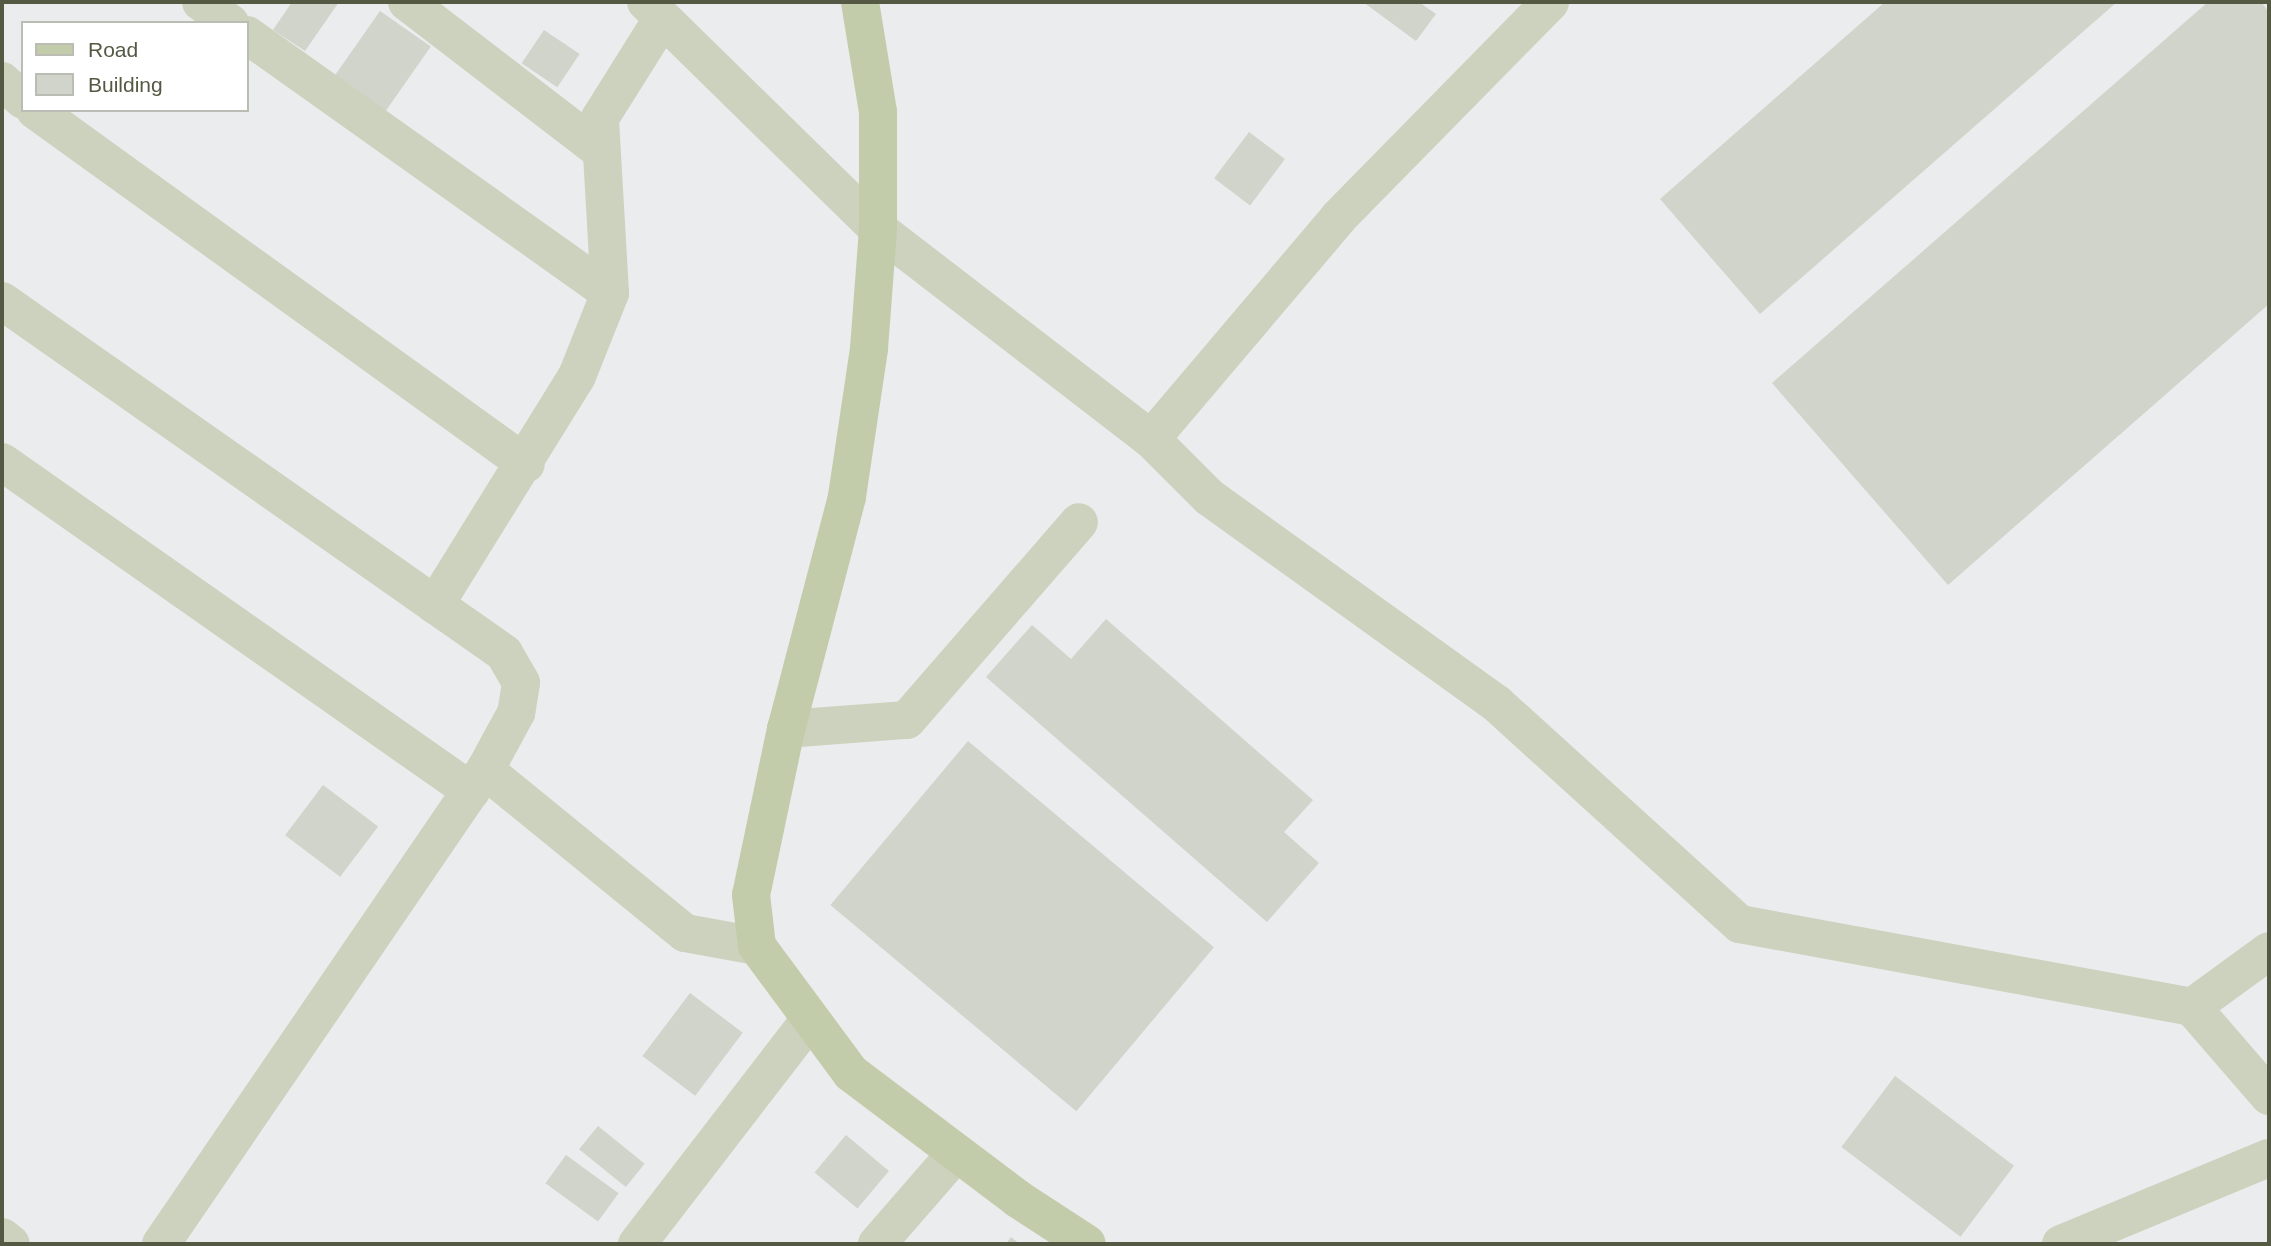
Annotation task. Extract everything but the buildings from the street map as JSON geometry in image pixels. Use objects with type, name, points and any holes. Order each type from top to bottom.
[{"type":"main road","points":[[860,2],[878,112],[878,229],[869,349],[847,497],[786,729],[751,895],[757,946],[809,1021],[851,1073],[956,1153],[1087,1244]]},
{"type":"street","points":[[407,2],[601,151]]},
{"type":"street","points":[[1151,439],[1339,217],[1550,2]]},
{"type":"street","points":[[435,605],[526,464],[577,376],[610,293],[600,118],[654,10],[878,229],[1151,439],[1209,497],[1497,704],[1740,924],[2192,1007],[2269,1096]]},
{"type":"street","points":[[248,32],[610,293]]},
{"type":"street","points":[[2,81],[21,98]]},
{"type":"street","points":[[38,112],[526,464]]},
{"type":"street","points":[[2,301],[503,653],[521,683],[516,713],[478,781],[161,1244]]},
{"type":"street","points":[[2,462],[478,781],[685,933],[757,946]]},
{"type":"street","points":[[786,729],[907,720],[1079,522]]},
{"type":"street","points":[[2192,1007],[2269,951]]},
{"type":"street","points":[[637,1244],[809,1021]]},
{"type":"street","points":[[877,1244],[956,1153]]},
{"type":"street","points":[[2061,1244],[2269,1158]]},
{"type":"street","points":[[2,1237],[11,1244]]}]
